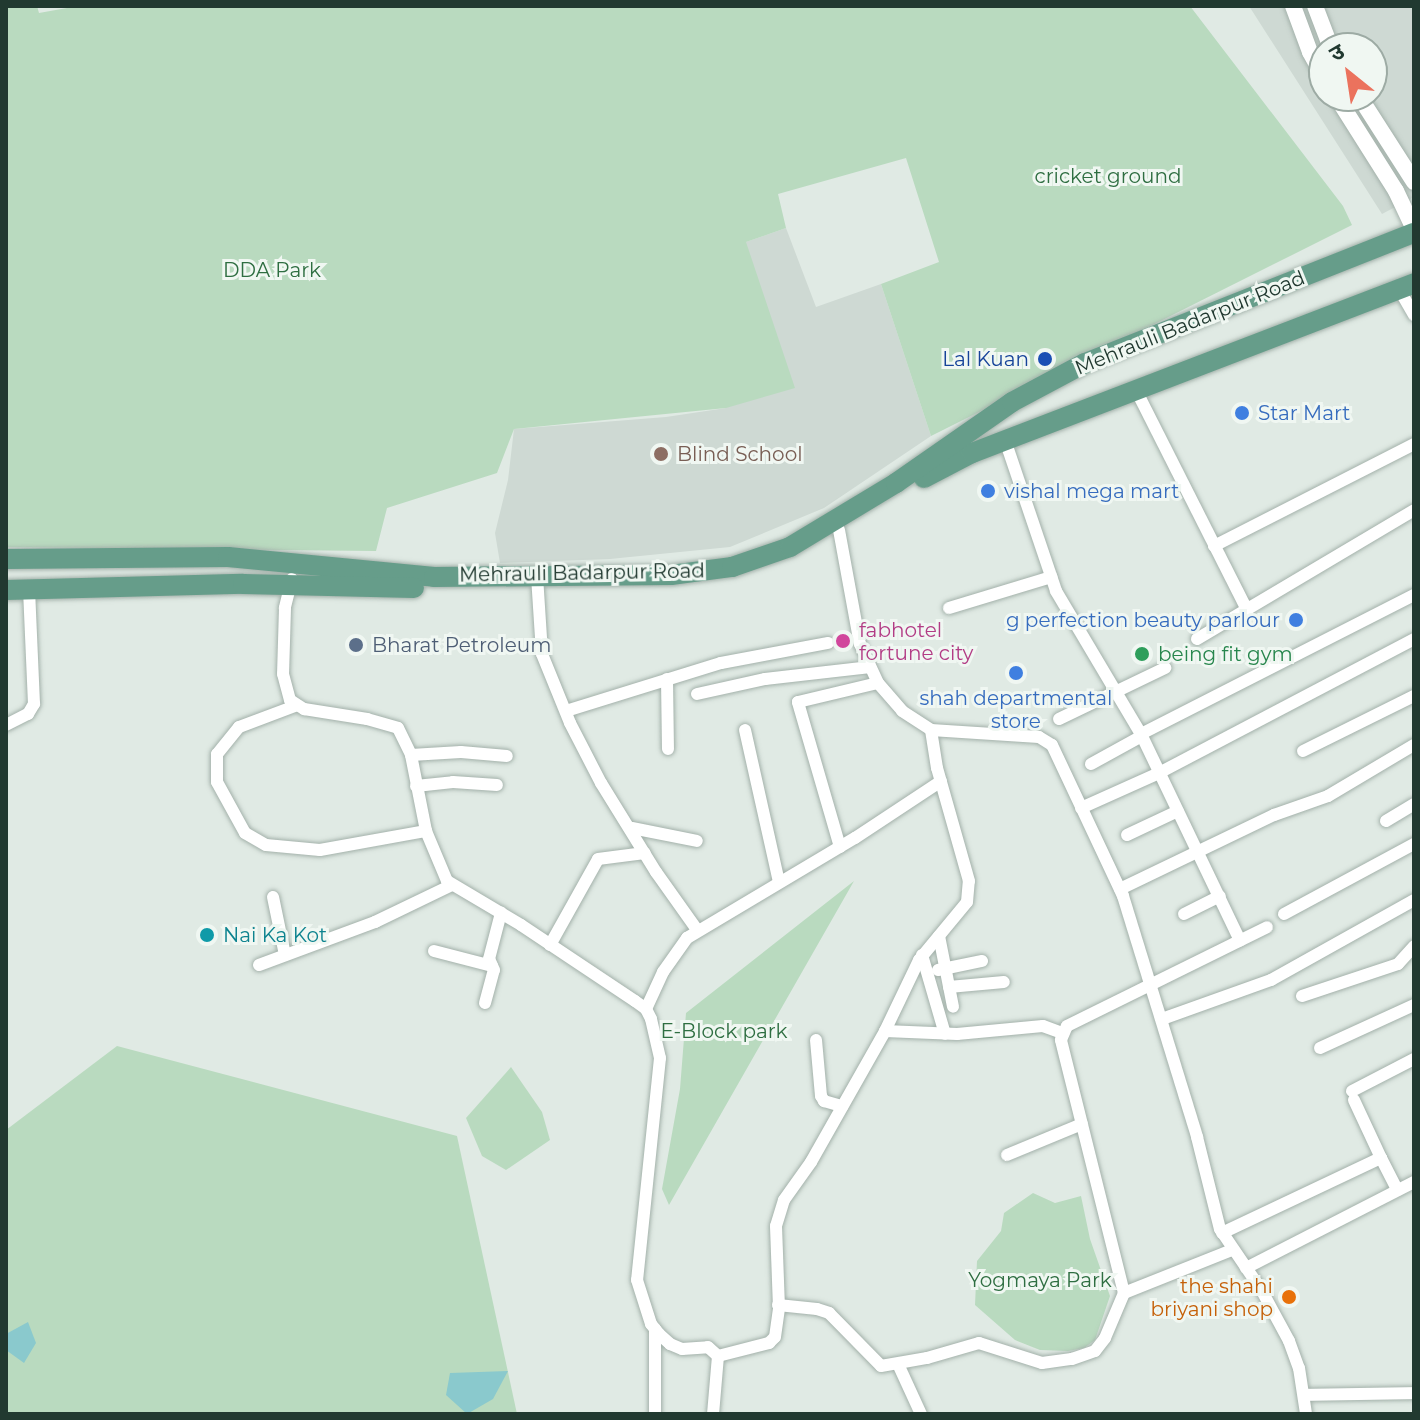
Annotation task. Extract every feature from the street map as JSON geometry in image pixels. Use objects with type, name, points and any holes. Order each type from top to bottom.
[{"type":"main road","name":"Mehrauli Badarpur Road","points":[[6,559],[228,557],[434,577],[684,585],[770,569],[839,530],[968,444],[1012,402],[1085,363],[1414,231]]},
{"type":"main road","name":"Mehrauli Badarpur Road","points":[[6,590],[537,582],[702,573],[761,559],[833,522],[968,444],[1005,440],[1407,286]]},
{"type":"street","points":[[1293,6],[1308,47]]},
{"type":"street","points":[[1315,6],[1325,32]]},
{"type":"street","points":[[1346,112],[1396,191],[1414,231]]},
{"type":"street","points":[[1370,112],[1412,175]]},
{"type":"street","points":[[1407,286],[1414,315]]},
{"type":"street","points":[[1136,390],[1247,610]]},
{"type":"street","points":[[1005,440],[1059,600],[1119,693],[1142,735],[1240,941]]},
{"type":"street","points":[[1214,546],[1414,444]]},
{"type":"street","points":[[1197,639],[1314,566],[1414,510]]},
{"type":"street","points":[[839,530],[850,572],[860,644],[878,683],[902,711],[931,730],[966,734],[1007,733],[1046,739],[1120,889],[1162,1019],[1222,1233],[1289,1341],[1306,1414]]},
{"type":"street","points":[[295,706],[283,674],[284,623],[290,586],[298,565]]},
{"type":"street","points":[[949,608],[1051,577]]},
{"type":"street","points":[[537,582],[542,654],[586,756],[645,853],[698,931]]},
{"type":"street","points":[[6,725],[28,714],[34,704],[29,590]]},
{"type":"street","points":[[1091,764],[1414,595]]},
{"type":"street","points":[[1081,808],[1159,773],[1414,639]]},
{"type":"street","points":[[566,711],[739,658],[828,643]]},
{"type":"street","points":[[697,694],[765,679],[870,667]]},
{"type":"street","points":[[1059,719],[1119,693],[1165,668]]},
{"type":"street","points":[[667,679],[668,749]]},
{"type":"street","points":[[840,847],[798,702],[878,683]]},
{"type":"street","points":[[1303,751],[1414,696]]},
{"type":"street","points":[[426,831],[320,850],[266,845],[245,833],[217,782],[217,754],[239,727],[295,706],[393,725],[403,736],[411,755],[426,831],[444,876],[452,885],[501,913],[646,1009],[660,1058],[637,1280],[655,1329],[655,1414]]},
{"type":"street","points":[[745,730],[779,882]]},
{"type":"street","points":[[718,1356],[773,1341],[778,1305],[776,1226],[779,1213],[885,1031],[922,955],[961,914],[970,890],[931,730]]},
{"type":"street","points":[[1120,889],[1274,815],[1328,796],[1414,745]]},
{"type":"street","points":[[411,755],[461,752],[507,756]]},
{"type":"street","points":[[646,1009],[673,955],[698,931],[840,847],[941,781]]},
{"type":"street","points":[[416,786],[453,782],[497,785]]},
{"type":"street","points":[[1386,821],[1414,804]]},
{"type":"street","points":[[1127,835],[1178,811]]},
{"type":"street","points":[[632,828],[697,841]]},
{"type":"street","points":[[1284,914],[1414,844]]},
{"type":"street","points":[[550,945],[598,859],[645,853]]},
{"type":"street","points":[[259,965],[375,922],[452,885]]},
{"type":"street","points":[[1184,914],[1220,896]]},
{"type":"street","points":[[273,897],[285,955]]},
{"type":"street","points":[[1162,1019],[1271,980],[1414,900]]},
{"type":"street","points":[[485,1003],[492,966],[489,959],[501,913]]},
{"type":"street","points":[[778,1305],[823,1310],[853,1334],[878,1364],[898,1364],[979,1343],[1042,1363],[1084,1356],[1101,1346],[1124,1293],[1062,1033],[1067,1026],[1267,927]]},
{"type":"street","points":[[939,936],[953,1007]]},
{"type":"street","points":[[1302,996],[1398,964],[1414,946]]},
{"type":"street","points":[[434,951],[492,966]]},
{"type":"street","points":[[922,955],[945,1034]]},
{"type":"street","points":[[927,973],[982,961]]},
{"type":"street","points":[[949,987],[1004,982]]},
{"type":"street","points":[[1320,1048],[1413,1007]]},
{"type":"street","points":[[885,1031],[945,1034],[1043,1026],[1062,1033]]},
{"type":"street","points":[[816,1040],[821,1096],[824,1101],[842,1106]]},
{"type":"street","points":[[1397,1190],[1353,1096],[1414,1059]]},
{"type":"street","points":[[1007,1155],[1082,1124]]},
{"type":"street","points":[[1222,1233],[1381,1158]]},
{"type":"street","points":[[1246,1268],[1414,1182]]},
{"type":"street","points":[[1124,1293],[1232,1250]]},
{"type":"street","points":[[655,1329],[670,1344],[682,1349],[708,1347],[718,1356]]},
{"type":"street","points":[[713,1414],[718,1356]]},
{"type":"street","points":[[898,1364],[921,1414]]},
{"type":"street","points":[[1304,1395],[1414,1393]]},
{"type":"shaded area","points":[[1249,6],[1414,6],[1414,197],[1382,214],[1317,112],[1388,112],[1388,32],[1308,32],[1308,98]]},
{"type":"shaded area","points":[[786,228],[816,307],[881,284],[931,436],[824,508],[730,547],[610,559],[500,563],[495,533],[508,480],[514,429],[666,417],[726,408],[746,242]]},
{"type":"green space","name":"DDA Park","points":[[6,6],[37,6],[39,13],[78,6],[1190,6],[1343,206],[1352,225],[931,436],[881,284],[939,262],[906,158],[778,194],[786,228],[746,242],[795,388],[726,408],[514,429],[497,473],[387,508],[376,551],[6,547]]},
{"type":"green space","name":"E-Block park","points":[[854,881],[669,1205],[662,1189],[680,1089],[686,1013]]},
{"type":"green space","points":[[117,1046],[457,1136],[517,1414],[6,1414],[6,1130]]},
{"type":"green space","points":[[511,1067],[542,1112],[550,1140],[506,1170],[482,1156],[466,1118]]},
{"type":"green space","name":"Yogmaya Park","points":[[1033,1193],[1055,1203],[1081,1196],[1090,1239],[1110,1296],[1095,1340],[1084,1348],[1040,1350],[1015,1340],[975,1305],[977,1261],[1001,1231],[1004,1213]]},
{"type":"water","points":[[28,1322],[36,1343],[24,1363],[6,1350],[6,1334]]},
{"type":"water","points":[[508,1371],[493,1399],[467,1414],[446,1395],[450,1373]]},
{"type":"place","name":"Lal Kuan","points":[[1045,359]]},
{"type":"place","name":"Star Mart","points":[[1242,413]]},
{"type":"place","name":"Blind School","points":[[661,454]]},
{"type":"place","name":"vishal mega mart","points":[[988,491]]},
{"type":"place","name":"g perfection beauty parlour","points":[[1296,620]]},
{"type":"place","name":"fabhotel fortune city","points":[[843,641]]},
{"type":"place","name":"Bharat Petroleum","points":[[356,645]]},
{"type":"place","name":"being fit gym","points":[[1142,654]]},
{"type":"place","name":"shah departmental store","points":[[1016,673]]},
{"type":"place","name":"Nai Ka Kot","points":[[207,935]]},
{"type":"place","name":"the shahi briyani shop","points":[[1289,1297]]},
{"type":"park label","name":"cricket ground","points":[[1108,176]]}]
